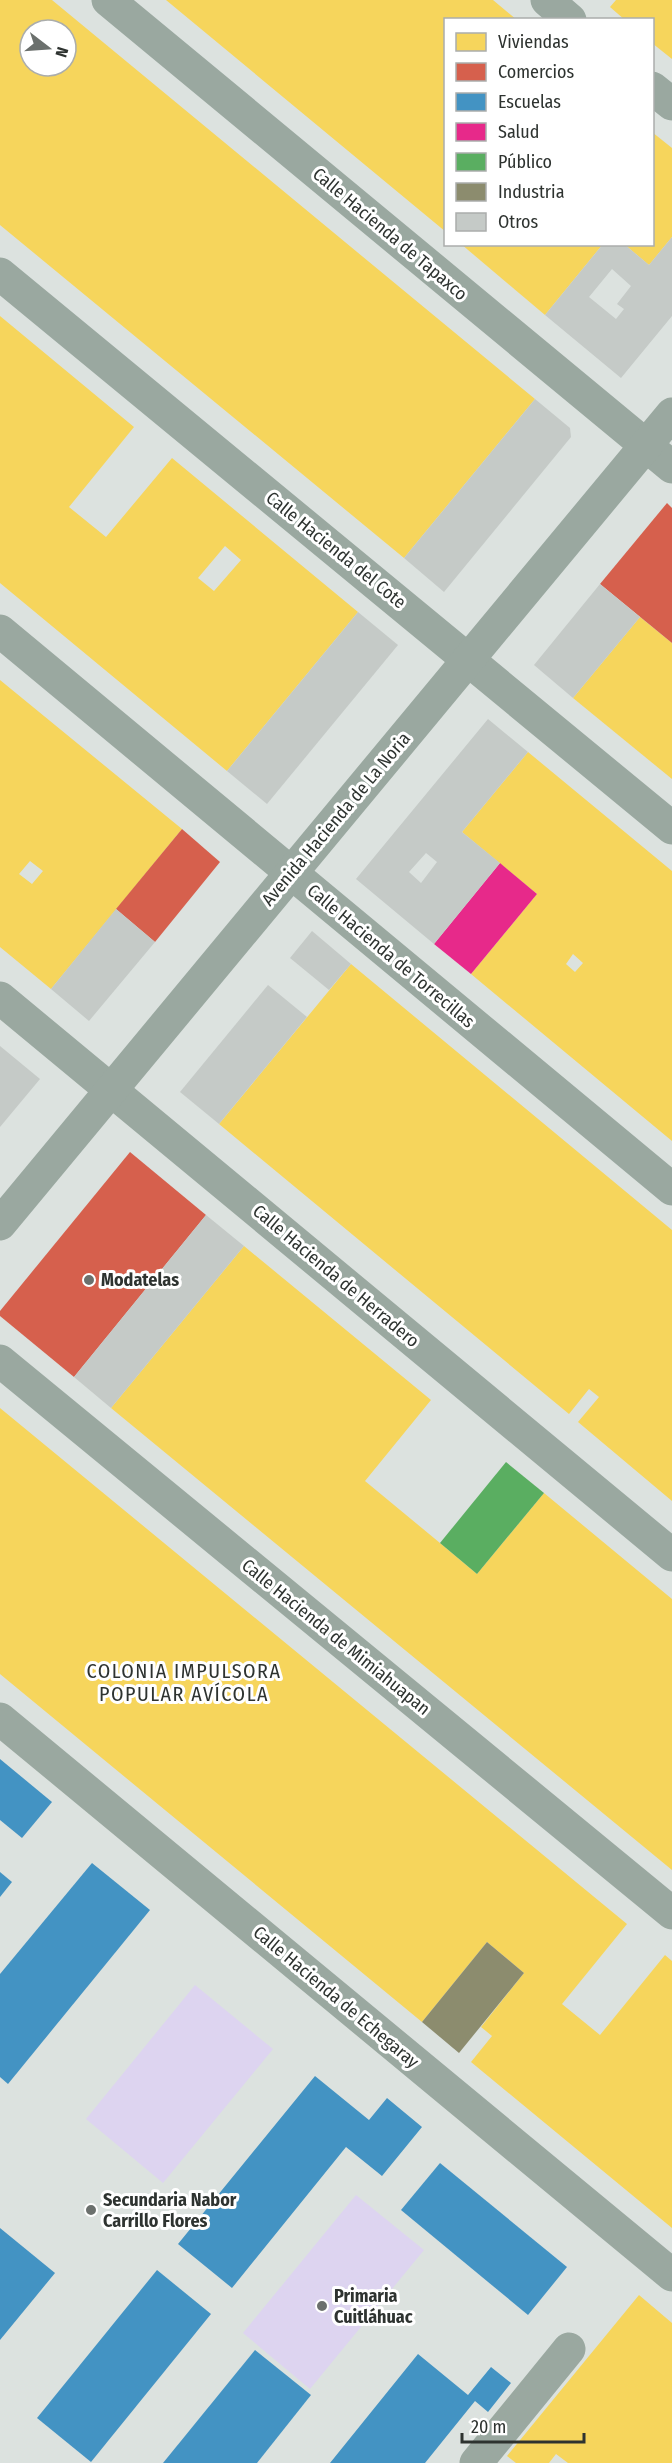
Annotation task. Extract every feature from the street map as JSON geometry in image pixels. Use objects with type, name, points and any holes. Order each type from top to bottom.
[{"type":"street","name":"Calle Hacienda de Tapaxco","points":[[108,0],[672,467]]},
{"type":"street","points":[[547,0],[568,18]]},
{"type":"street","points":[[654,90],[672,104]]},
{"type":"street","name":"Calle Hacienda del Cote","points":[[0,274],[672,828]]},
{"type":"street","name":"Avenida Hacienda de La Noria","points":[[0,1224],[672,414]]},
{"type":"street","name":"Calle Hacienda de Torrecillas","points":[[0,631],[672,1189]]},
{"type":"street","name":"Calle Hacienda de Herradero","points":[[0,998],[672,1555]]},
{"type":"street","name":"Calle Hacienda de Mimiahuapan","points":[[0,1361],[672,1913]]},
{"type":"street","name":"Calle Hacienda de Echegaray","points":[[0,1719],[672,2275]]},
{"type":"street","points":[[476,2463],[569,2349]]},
{"type":"shaded area","points":[[195,1985],[273,2049],[163,2183],[86,2119]]},
{"type":"shaded area","points":[[356,2195],[424,2250],[310,2389],[243,2333]]},
{"type":"building: Viviendas","points":[[0,0],[52,0],[74,18],[18,18],[18,78],[78,78],[78,21],[535,399],[404,558],[0,225]]},
{"type":"building: Viviendas","points":[[166,0],[493,0],[515,18],[444,18],[444,230]]},
{"type":"building: Viviendas","points":[[616,0],[672,0],[672,59],[654,45],[654,18],[623,18],[610,7]]},
{"type":"building: Viviendas","points":[[654,134],[672,148],[672,237],[649,265],[626,246],[654,246]]},
{"type":"building: Viviendas","points":[[463,246],[601,246],[545,315]]},
{"type":"building: Viviendas","points":[[0,316],[134,427],[69,507],[106,537],[172,458],[358,612],[227,771],[0,583]],"holes":[[[225,546],[241,560],[214,591],[198,578]]]},
{"type":"building: Viviendas","points":[[640,617],[672,643],[672,779],[573,698]]},
{"type":"building: Viviendas","points":[[0,680],[182,829],[51,989],[0,947]],"holes":[[[30,861],[43,871],[32,884],[19,874]]]},
{"type":"building: Viviendas","points":[[528,752],[672,871],[672,1141],[471,974],[537,894],[462,832]],"holes":[[[573,954],[583,963],[575,972],[566,964]]]},
{"type":"building: Viviendas","points":[[351,964],[672,1230],[672,1501],[578,1422],[599,1397],[589,1389],[569,1414],[219,1124]]},
{"type":"building: Viviendas","points":[[244,1246],[431,1400],[365,1481],[477,1574],[544,1493],[672,1599],[672,1870],[111,1408]]},
{"type":"building: Viviendas","points":[[0,1408],[627,1924],[562,2004],[600,2035],[665,1955],[672,1961],[672,2228],[471,2062],[492,2036],[481,2027],[524,1973],[487,1942],[422,2022],[0,1674]]},
{"type":"building: Viviendas","points":[[639,2295],[672,2323],[672,2463],[568,2463],[556,2454],[549,2463],[516,2463],[507,2456]]},
{"type":"building: Comercios","points":[[667,503],[672,508],[672,643],[600,584]]},
{"type":"building: Comercios","points":[[182,829],[220,862],[155,942],[116,909]]},
{"type":"building: Comercios","name":"Modatelas","points":[[130,1152],[206,1215],[74,1377],[0,1316],[0,1311]]},
{"type":"building: Escuelas","points":[[0,1759],[52,1802],[22,1838],[0,1820]]},
{"type":"building: Escuelas","points":[[92,1863],[150,1910],[8,2084],[0,2077],[0,1974]]},
{"type":"building: Escuelas","points":[[0,1872],[12,1882],[0,1897]]},
{"type":"building: Escuelas","points":[[315,2076],[369,2120],[387,2098],[422,2127],[382,2176],[346,2147],[232,2288],[178,2244]]},
{"type":"building: Escuelas","points":[[440,2163],[567,2267],[528,2315],[401,2210]]},
{"type":"building: Escuelas","points":[[0,2228],[55,2273],[0,2340]]},
{"type":"building: Escuelas","points":[[157,2270],[211,2314],[91,2462],[37,2418]]},
{"type":"building: Escuelas","points":[[255,2350],[311,2395],[257,2463],[163,2463]]},
{"type":"building: Escuelas","points":[[418,2354],[468,2395],[491,2367],[511,2383],[488,2412],[475,2401],[425,2463],[330,2463]]},
{"type":"building: Salud","points":[[500,863],[537,894],[471,974],[434,944]]},
{"type":"building: Público","points":[[506,1462],[544,1493],[477,1574],[440,1543]]},
{"type":"building: Industria","points":[[487,1942],[524,1973],[459,2053],[422,2022]]},
{"type":"building: Otros","points":[[672,237],[672,316],[621,378],[545,315],[601,246],[626,246],[649,265]],"holes":[[[612,269],[631,286],[617,304],[624,309],[616,319],[589,297]]]},
{"type":"building: Otros","points":[[535,399],[570,428],[571,437],[444,592],[404,558]]},
{"type":"building: Otros","points":[[600,584],[640,617],[573,698],[534,665]]},
{"type":"building: Otros","points":[[358,612],[398,645],[267,804],[227,771]]},
{"type":"building: Otros","points":[[488,719],[528,752],[462,832],[500,863],[434,944],[356,879]],"holes":[[[426,853],[437,862],[421,883],[409,872]]]},
{"type":"building: Otros","points":[[116,909],[155,942],[89,1021],[51,989]]},
{"type":"building: Otros","points":[[312,931],[351,964],[329,990],[290,958]]},
{"type":"building: Otros","points":[[268,985],[307,1017],[219,1124],[180,1092]]},
{"type":"building: Otros","points":[[0,1046],[40,1079],[0,1127]]},
{"type":"building: Otros","points":[[206,1215],[244,1246],[111,1408],[74,1377]]},
{"type":"place","name":"Modatelas","points":[[89,1280]]},
{"type":"place","name":"Secundaria Nabor Carrillo Flores","points":[[91,2210]]},
{"type":"place","name":"Primaria Cuitláhuac","points":[[322,2306]]},
{"type":"district","name":"COLONIA IMPULSORA POPULAR AVÍCOLA","points":[[184,1682]]}]
